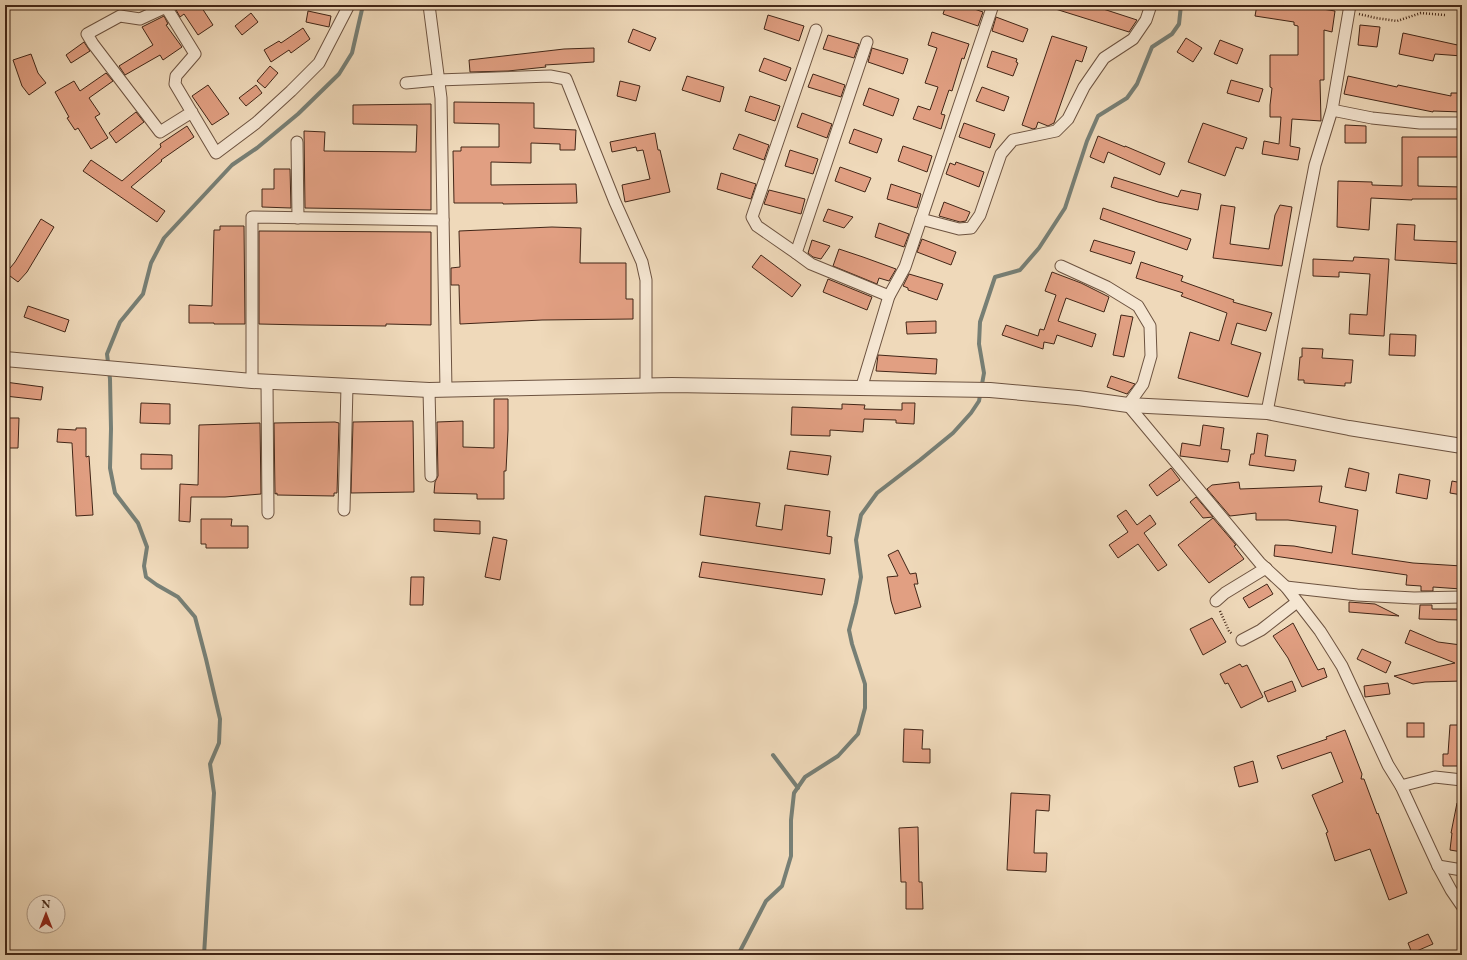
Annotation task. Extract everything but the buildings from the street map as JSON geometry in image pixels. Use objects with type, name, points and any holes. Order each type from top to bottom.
[{"type":"street","points":[[192,112],[160,132],[87,34],[120,16],[140,19],[166,7],[195,54],[176,76],[175,84],[192,112],[216,153],[256,123],[319,63],[349,5]]},
{"type":"street","points":[[429,5],[441,98],[446,390]]},
{"type":"street","points":[[861,389],[889,296],[904,267],[993,5]]},
{"type":"street","points":[[921,219],[959,229],[971,228],[980,215],[1001,154],[1013,140],[1056,131],[1068,119],[1084,87],[1104,58],[1133,39],[1146,20],[1151,5]]},
{"type":"street","points":[[1267,412],[1315,165],[1332,110],[1349,8]]},
{"type":"street","points":[[816,30],[752,217],[757,226],[811,264],[889,296]]},
{"type":"street","points":[[796,253],[867,42]]},
{"type":"street","points":[[406,83],[438,80],[550,76],[566,79],[615,202],[642,262],[646,280],[651,385]]},
{"type":"street","points":[[1332,110],[1386,120],[1420,123],[1462,123]]},
{"type":"street","points":[[297,142],[298,218]]},
{"type":"street","points":[[252,381],[252,217],[443,220]]},
{"type":"street","points":[[1061,266],[1107,287],[1138,306],[1150,326],[1151,356],[1143,384],[1128,405]]},
{"type":"street","points":[[5,359],[252,381],[429,390],[672,385],[990,390],[1078,398],[1128,405],[1267,412],[1349,428],[1462,446]]},
{"type":"street","points":[[267,382],[268,513]]},
{"type":"street","points":[[344,510],[347,386]]},
{"type":"street","points":[[429,390],[431,476]]},
{"type":"street","points":[[1128,405],[1260,563],[1286,587],[1320,631],[1342,666],[1388,765],[1401,786],[1438,866],[1450,890],[1462,906]]},
{"type":"street","points":[[1216,601],[1225,593],[1266,568]]},
{"type":"street","points":[[1286,587],[1364,595],[1414,598],[1462,597]]},
{"type":"street","points":[[1242,640],[1261,630],[1297,602]]},
{"type":"street","points":[[1401,786],[1435,777],[1462,780]]},
{"type":"street","points":[[1438,866],[1462,870]]},
{"type":"path","points":[[1349,8],[1376,18],[1397,21],[1421,13],[1444,15]]},
{"type":"path","points":[[1216,601],[1229,631],[1237,639],[1242,640]]},
{"type":"waterway","points":[[204,955],[214,793],[210,764],[219,743],[220,719],[195,617],[178,597],[146,577],[144,566],[147,547],[138,523],[115,493],[110,468],[110,379],[107,354],[120,322],[143,294],[151,263],[164,238],[232,165],[257,148],[298,114],[339,74],[352,53],[363,5]]},
{"type":"waterway","points":[[738,955],[766,901],[782,886],[791,856],[791,820],[794,793],[805,777],[838,756],[858,734],[865,708],[865,684],[849,630],[861,577],[856,540],[861,515],[877,493],[953,433],[971,413],[979,401],[984,373],[979,344],[980,322],[995,277],[1020,270],[1039,248],[1065,208],[1087,141],[1098,116],[1127,98],[1137,84],[1152,47],[1172,34],[1179,24],[1181,5]]},
{"type":"waterway","points":[[773,755],[798,788]]}]
